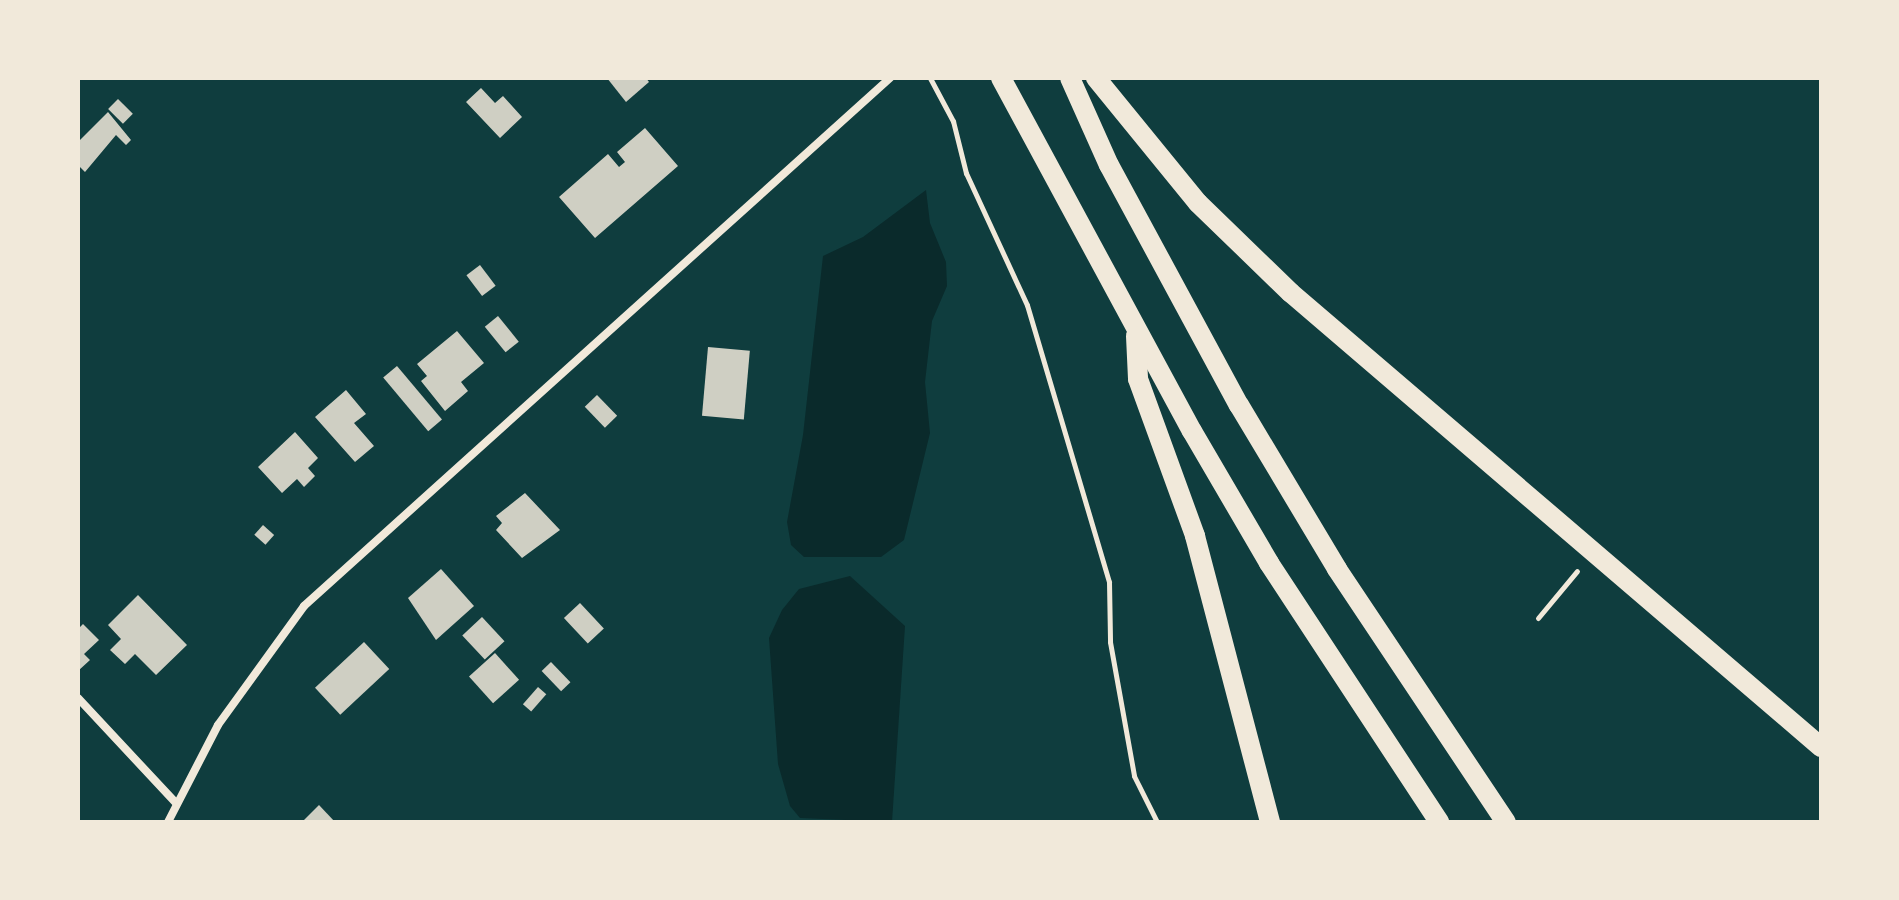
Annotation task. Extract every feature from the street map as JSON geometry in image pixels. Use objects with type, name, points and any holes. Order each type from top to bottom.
[{"type":"main road","points":[[1001,78],[1135,332],[1269,563],[1439,822]]},
{"type":"main road","points":[[1070,78],[1109,165],[1247,418],[1337,569],[1506,822]]},
{"type":"main road","points":[[1096,78],[1198,203],[1291,293],[1821,747]]},
{"type":"main road","points":[[1135,332],[1138,379],[1195,536],[1270,822]]},
{"type":"street","points":[[168,822],[218,725],[304,606],[890,78]]},
{"type":"street","points":[[78,698],[176,803]]},
{"type":"path","points":[[930,78],[953,121],[966,173],[1027,305],[1109,582],[1110,642],[1134,776],[1157,822]]},
{"type":"path","points":[[1538,618],[1593,552]]},
{"type":"water","points":[[926,190],[930,223],[946,262],[947,286],[932,321],[925,382],[930,433],[904,540],[881,557],[804,557],[791,545],[787,522],[803,435],[823,256],[863,237]]},
{"type":"water","points":[[850,576],[905,626],[892,822],[800,818],[790,806],[778,764],[769,638],[782,610],[799,589]]},
{"type":"building","points":[[607,78],[646,78],[649,82],[626,102]]},
{"type":"building","points":[[481,88],[495,103],[503,96],[522,117],[500,138],[466,102]]},
{"type":"building","points":[[118,99],[133,114],[123,124],[108,109]]},
{"type":"building","points":[[108,112],[131,140],[126,145],[116,135],[85,172],[78,165],[78,142]]},
{"type":"building","points":[[645,128],[678,166],[595,238],[559,197],[608,154],[619,167],[625,162],[617,152]]},
{"type":"building","points":[[480,265],[496,286],[482,296],[466,275]]},
{"type":"building","points":[[498,316],[519,342],[506,352],[485,327]]},
{"type":"building","points":[[457,331],[484,363],[461,382],[468,391],[445,411],[421,381],[427,376],[417,364]]},
{"type":"building","points":[[708,347],[750,351],[744,419],[702,416]]},
{"type":"building","points":[[397,366],[442,420],[428,431],[383,378]]},
{"type":"building","points":[[346,390],[366,414],[354,423],[374,446],[355,462],[315,417]]},
{"type":"building","points":[[597,395],[617,416],[605,428],[585,407]]},
{"type":"building","points":[[295,432],[318,458],[308,468],[315,476],[304,487],[297,479],[282,493],[258,467]]},
{"type":"building","points":[[525,493],[560,530],[522,558],[496,530],[502,523],[496,516]]},
{"type":"building","points":[[263,525],[274,535],[265,545],[254,535]]},
{"type":"building","points":[[441,569],[474,606],[436,640],[408,598]]},
{"type":"building","points":[[138,595],[187,645],[156,675],[135,654],[125,664],[110,650],[121,639],[108,625]]},
{"type":"building","points":[[580,603],[604,629],[588,644],[564,618]]},
{"type":"building","points":[[482,617],[505,641],[485,660],[462,635]]},
{"type":"building","points":[[83,624],[99,640],[84,654],[90,660],[78,671],[78,629]]},
{"type":"building","points":[[364,642],[389,669],[340,715],[315,688]]},
{"type":"building","points":[[495,653],[519,680],[493,703],[469,676]]},
{"type":"building","points":[[551,662],[570,682],[561,691],[542,671]]},
{"type":"building","points":[[538,687],[546,694],[531,712],[523,704]]},
{"type":"building","points":[[319,805],[335,822],[302,822]]}]
